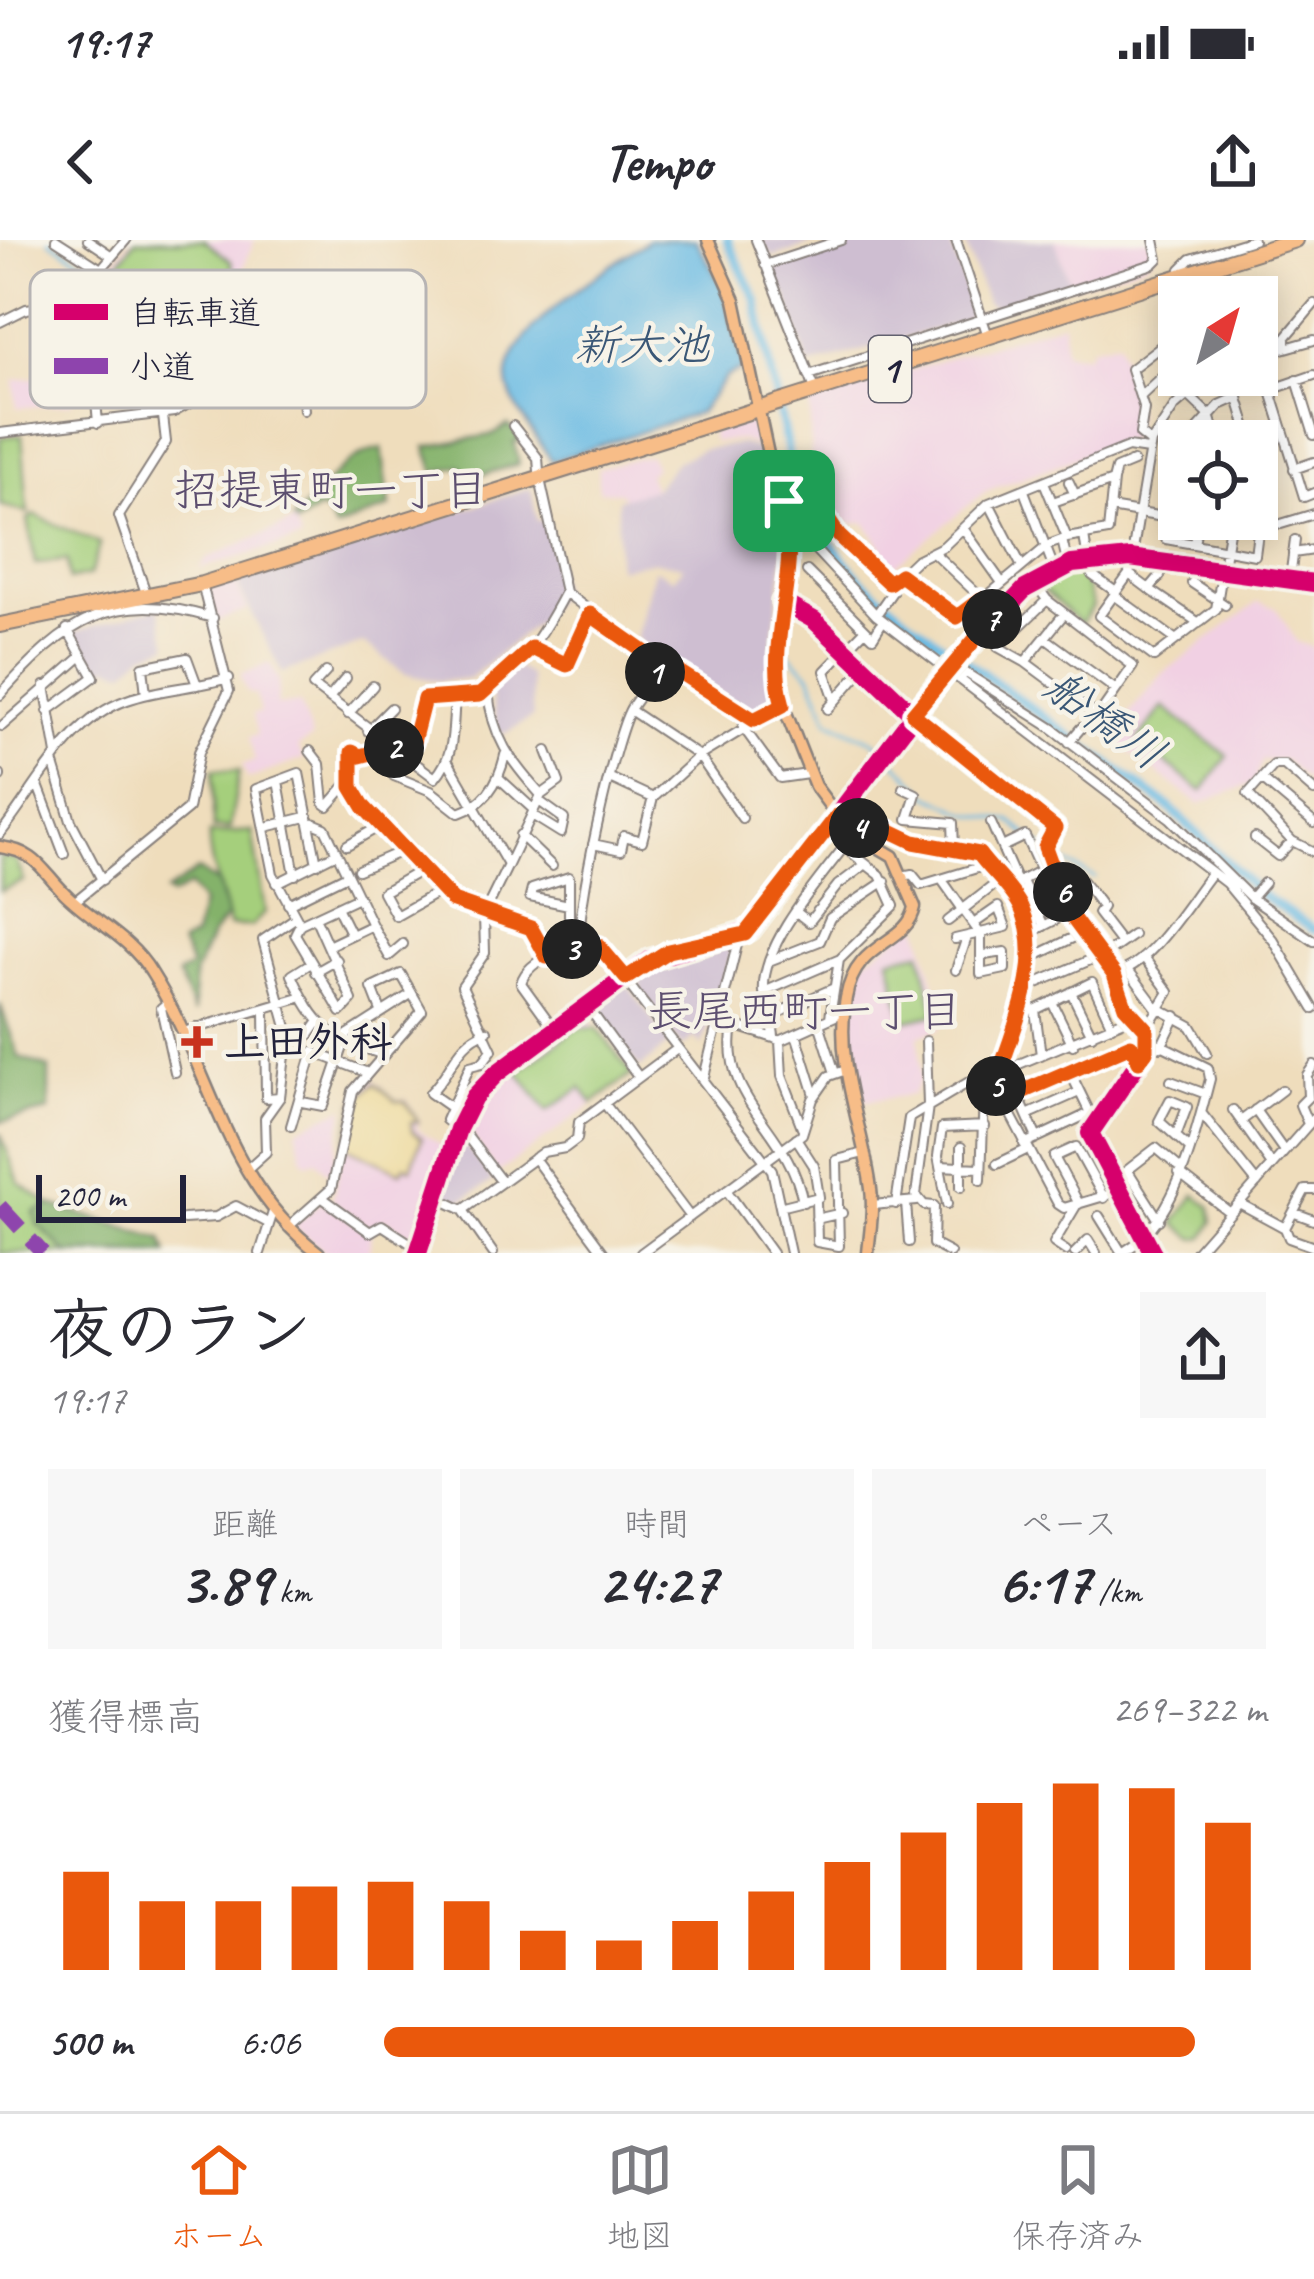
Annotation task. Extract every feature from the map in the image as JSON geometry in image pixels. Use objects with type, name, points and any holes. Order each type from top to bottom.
[{"type":"highway","name":"1","points":[[147,597],[1278,240]]},
{"type":"highway","name":"1","points":[[791,396],[811,380],[1295,240]]},
{"type":"highway","name":"1","points":[[0,622],[202,584],[540,475]]},
{"type":"main road","points":[[708,240],[735,300],[791,540],[774,671],[783,705],[808,774],[850,832],[887,849],[914,908],[911,919],[861,957],[844,1012],[840,1072],[864,1153],[872,1205],[868,1253]]},
{"type":"main road","points":[[0,847],[37,857],[74,902],[136,950],[182,1032],[270,1217],[319,1253]]},
{"type":"street","points":[[56,240],[106,270]]},
{"type":"street","points":[[88,240],[112,256]]},
{"type":"street","points":[[103,268],[126,240]]},
{"type":"street","points":[[756,240],[811,380]]},
{"type":"street","points":[[765,266],[842,240]]},
{"type":"street","points":[[956,240],[985,329],[1153,264],[1158,259],[1154,240]]},
{"type":"street","points":[[1181,269],[1222,244],[1253,240]]},
{"type":"street","points":[[1286,348],[1286,337],[1314,304]]},
{"type":"street","points":[[0,322],[30,308]]},
{"type":"street","points":[[1278,350],[1314,340]]},
{"type":"street","points":[[1149,446],[1140,434],[1144,409],[1131,369],[1145,354],[1158,349]]},
{"type":"street","points":[[1278,386],[1314,375]]},
{"type":"street","points":[[1140,397],[1158,380]]},
{"type":"street","points":[[1297,380],[1314,436]]},
{"type":"street","points":[[1186,396],[1149,446],[1129,574],[1099,616],[1154,657],[1220,603],[1228,540]]},
{"type":"street","points":[[1189,396],[1210,420]]},
{"type":"street","points":[[1272,396],[1304,496],[1314,493]]},
{"type":"street","points":[[1205,420],[1238,397],[1245,420]]},
{"type":"street","points":[[97,408],[98,423]]},
{"type":"street","points":[[0,434],[163,416],[179,408]]},
{"type":"street","points":[[147,597],[119,516],[166,442],[163,416]]},
{"type":"street","points":[[513,426],[538,458],[565,592],[650,656],[653,681]]},
{"type":"street","points":[[783,501],[810,495],[864,564],[889,583],[934,553],[989,503],[1128,447],[1149,446]]},
{"type":"street","points":[[900,575],[957,617],[1020,563],[1048,546],[1108,531],[1116,469],[1133,462]]},
{"type":"street","points":[[1294,469],[1314,462]]},
{"type":"street","points":[[1052,502],[1115,479],[1129,479]]},
{"type":"street","points":[[1044,482],[1059,517],[1066,557]]},
{"type":"street","points":[[1070,482],[1075,495]]},
{"type":"street","points":[[1024,490],[1055,571]]},
{"type":"street","points":[[989,503],[1020,563]]},
{"type":"street","points":[[1110,508],[1158,516]]},
{"type":"street","points":[[1281,524],[1314,514]]},
{"type":"street","points":[[1045,522],[1059,517]]},
{"type":"street","points":[[963,528],[1000,580]]},
{"type":"street","points":[[1084,535],[1086,549]]},
{"type":"street","points":[[791,540],[809,543],[880,615],[950,667],[958,680],[1211,872],[1314,941]]},
{"type":"street","points":[[1172,540],[1255,555],[1257,540]]},
{"type":"street","points":[[1194,544],[1195,540]]},
{"type":"street","points":[[1291,572],[1295,540]]},
{"type":"street","points":[[1292,553],[1314,550]]},
{"type":"street","points":[[934,553],[1013,628]]},
{"type":"street","points":[[704,1078],[739,937],[766,912],[913,714],[996,614],[1055,571],[1130,557],[1314,583]]},
{"type":"street","points":[[824,560],[809,573],[873,637],[892,593]]},
{"type":"street","points":[[1129,574],[1199,623]]},
{"type":"street","points":[[1091,575],[1176,640]]},
{"type":"street","points":[[1149,589],[1160,576]]},
{"type":"street","points":[[1035,583],[1047,600],[1133,666],[1098,716],[998,647],[1047,600]]},
{"type":"street","points":[[1192,583],[1220,603]]},
{"type":"street","points":[[74,902],[188,809],[199,752],[226,703],[229,678],[202,584]]},
{"type":"street","points":[[547,957],[531,928],[453,901],[380,826],[351,780],[352,752],[360,756],[417,738],[424,699],[455,698],[488,689],[532,648],[565,592]]},
{"type":"street","points":[[0,695],[50,640],[147,597],[213,618]]},
{"type":"street","points":[[786,604],[1055,828],[1046,845],[1069,913],[1114,974],[1125,1006],[1161,1047],[1208,1068],[1202,1114],[1159,1220],[1122,1253],[1099,1216]]},
{"type":"street","points":[[532,648],[567,665],[590,614]]},
{"type":"street","points":[[1025,662],[1064,614]]},
{"type":"street","points":[[48,711],[94,677],[68,629]]},
{"type":"street","points":[[836,700],[825,671],[865,630]]},
{"type":"street","points":[[1045,638],[1116,691]]},
{"type":"street","points":[[2,726],[44,684],[82,656]]},
{"type":"street","points":[[146,694],[143,667],[187,658],[197,685]]},
{"type":"street","points":[[574,948],[592,829],[630,710],[670,666],[754,720]]},
{"type":"street","points":[[828,709],[862,670]]},
{"type":"street","points":[[326,672],[313,686],[391,749],[435,778],[448,763]]},
{"type":"street","points":[[958,680],[966,673],[1070,741],[1170,818],[1251,899],[1314,1009]]},
{"type":"street","points":[[0,834],[38,787],[55,757],[102,710],[146,694],[229,678]]},
{"type":"street","points":[[329,698],[346,678]]},
{"type":"street","points":[[44,684],[71,821],[102,880]]},
{"type":"street","points":[[347,714],[373,686]]},
{"type":"street","points":[[488,689],[490,718],[537,805]]},
{"type":"street","points":[[455,698],[448,763],[508,865]]},
{"type":"street","points":[[592,844],[621,850],[624,836],[642,841],[653,798],[699,756],[783,705]]},
{"type":"street","points":[[368,731],[391,707]]},
{"type":"street","points":[[630,710],[699,756],[742,818]]},
{"type":"street","points":[[743,727],[781,778],[808,774]]},
{"type":"street","points":[[1070,741],[1081,728]]},
{"type":"street","points":[[310,751],[320,764],[328,806],[351,780]]},
{"type":"street","points":[[501,1181],[446,1120],[470,1066],[489,1057],[487,1031],[462,986],[485,953],[484,914],[520,835],[537,805],[559,782],[547,752]]},
{"type":"street","points":[[394,776],[431,791],[457,812],[471,809],[500,779],[506,755]]},
{"type":"street","points":[[1314,791],[1284,765],[1274,765],[1248,794],[1292,842],[1314,852]]},
{"type":"street","points":[[315,917],[352,1000],[341,1012],[295,934],[297,921],[277,883],[256,789],[299,773],[317,864]]},
{"type":"street","points":[[612,778],[653,798]]},
{"type":"street","points":[[500,779],[537,805]]},
{"type":"street","points":[[1262,780],[1314,823]]},
{"type":"street","points":[[278,781],[295,874]]},
{"type":"street","points":[[38,787],[64,854]]},
{"type":"street","points":[[902,788],[916,794],[908,819],[953,823],[954,848]]},
{"type":"street","points":[[266,827],[307,819],[326,828],[388,956],[403,944]]},
{"type":"street","points":[[54,829],[71,821]]},
{"type":"street","points":[[921,844],[922,821]]},
{"type":"street","points":[[991,823],[1044,926]]},
{"type":"street","points":[[346,844],[380,826]]},
{"type":"street","points":[[802,1127],[782,1076],[764,992],[769,961],[850,832],[889,830],[921,844],[979,854],[1022,910],[1027,934],[1025,988],[997,1088],[1058,1204],[1078,1204],[1121,1192]]},
{"type":"street","points":[[520,835],[552,866]]},
{"type":"street","points":[[1002,847],[1025,836],[1056,919]]},
{"type":"street","points":[[1255,838],[1278,856],[1292,842]]},
{"type":"street","points":[[830,1017],[839,960],[855,939],[892,911],[885,880],[844,848]]},
{"type":"street","points":[[358,870],[404,850]]},
{"type":"street","points":[[277,883],[337,853]]},
{"type":"street","points":[[1007,888],[1054,863],[1064,864],[1102,907],[1098,914],[1121,943]]},
{"type":"street","points":[[796,912],[809,922],[838,885],[866,864]]},
{"type":"street","points":[[902,876],[912,874],[921,885],[987,865]]},
{"type":"street","points":[[423,869],[383,892],[397,916],[442,890]]},
{"type":"street","points":[[1114,974],[1129,971],[1145,959],[1211,872]]},
{"type":"street","points":[[288,904],[347,875]]},
{"type":"street","points":[[569,905],[530,897],[532,890],[569,877],[574,948]]},
{"type":"street","points":[[769,961],[820,941],[830,918],[885,880]]},
{"type":"street","points":[[942,880],[975,923],[984,955]]},
{"type":"street","points":[[1251,899],[1264,883]]},
{"type":"street","points":[[948,921],[994,886]]},
{"type":"street","points":[[246,1171],[266,1152],[265,1118],[280,1097],[288,1048],[284,1005],[263,940],[358,897]]},
{"type":"street","points":[[337,907],[350,935]]},
{"type":"street","points":[[955,939],[1004,931],[998,907],[975,923]]},
{"type":"street","points":[[1027,934],[1069,913]]},
{"type":"street","points":[[330,945],[372,925]]},
{"type":"street","points":[[1028,960],[1084,932]]},
{"type":"street","points":[[1025,988],[1133,935]]},
{"type":"street","points":[[324,1199],[370,1232],[382,1225],[419,1251],[458,1129],[485,1085],[668,951],[739,937]]},
{"type":"street","points":[[956,970],[967,937]]},
{"type":"street","points":[[555,1030],[521,983],[524,972],[547,957],[599,946],[778,1180],[790,1253]]},
{"type":"street","points":[[1145,959],[1169,992],[1156,1007],[1139,1061],[1090,1133],[1154,1253]]},
{"type":"street","points":[[337,960],[292,974],[303,998],[317,1024],[345,1042],[384,1055]]},
{"type":"street","points":[[764,992],[839,960]]},
{"type":"street","points":[[1129,971],[1156,1007],[1191,1026],[1207,1053]]},
{"type":"street","points":[[287,1228],[331,1189],[353,1091],[422,1011],[401,974],[372,988],[381,1011]]},
{"type":"street","points":[[1021,1007],[1035,1010],[1092,982],[1112,1026]]},
{"type":"street","points":[[771,1016],[833,989]]},
{"type":"street","points":[[1072,992],[1092,1035]]},
{"type":"street","points":[[302,1102],[323,1106],[347,1035],[412,994]]},
{"type":"street","points":[[182,1032],[303,998]]},
{"type":"street","points":[[1052,1001],[1073,1045]]},
{"type":"street","points":[[167,1003],[161,1008],[175,1072]]},
{"type":"street","points":[[588,1007],[638,1076]]},
{"type":"street","points":[[1035,1010],[1042,1055]]},
{"type":"street","points":[[265,1011],[266,1098],[280,1097]]},
{"type":"street","points":[[715,1019],[777,1040],[844,1012]]},
{"type":"street","points":[[1019,1064],[1135,1015]]},
{"type":"street","points":[[1161,1047],[1176,1016]]},
{"type":"street","points":[[641,1253],[796,1138],[815,1096],[840,1072],[819,1022]]},
{"type":"street","points":[[310,1034],[317,1024]]},
{"type":"street","points":[[733,1025],[727,1057],[732,1077],[796,1167],[803,1202]]},
{"type":"street","points":[[450,1107],[430,1093],[444,1079],[463,1042],[487,1031]]},
{"type":"street","points":[[796,1034],[815,1096]]},
{"type":"street","points":[[917,1201],[928,1106],[926,1041]]},
{"type":"street","points":[[1071,1074],[1131,1045],[1139,1061]]},
{"type":"street","points":[[463,1210],[534,1158],[577,1139],[579,1122],[677,1048]]},
{"type":"street","points":[[291,1126],[302,1102],[313,1052],[369,1073]]},
{"type":"street","points":[[1195,1253],[1311,1121],[1300,1105],[1308,1097],[1307,1075],[1314,1065]]},
{"type":"street","points":[[997,1164],[1036,1138],[1090,1113],[1068,1069],[1003,1100]]},
{"type":"street","points":[[1171,1081],[1206,1094]]},
{"type":"street","points":[[909,1242],[901,1204],[909,1118],[968,1083],[985,1092],[997,1088]]},
{"type":"street","points":[[1240,1120],[1282,1090]]},
{"type":"street","points":[[981,1180],[985,1092]]},
{"type":"street","points":[[1027,1115],[1079,1092]]},
{"type":"street","points":[[1017,1093],[1036,1138]]},
{"type":"street","points":[[1176,1136],[1187,1107],[1170,1100],[1159,1121],[1188,1147]]},
{"type":"street","points":[[604,1102],[691,1217]]},
{"type":"street","points":[[1233,1110],[1272,1165]]},
{"type":"street","points":[[1255,1110],[1284,1151]]},
{"type":"street","points":[[1202,1114],[1257,1183]]},
{"type":"street","points":[[947,1204],[940,1166],[943,1127],[985,1126]]},
{"type":"street","points":[[796,1138],[814,1166],[818,1242],[839,1246],[842,1213],[837,1160],[864,1153]]},
{"type":"street","points":[[961,1147],[961,1187]]},
{"type":"street","points":[[1078,1204],[1054,1157],[1076,1147],[1104,1198]]},
{"type":"street","points":[[1115,1180],[1156,1148],[1229,1212]]},
{"type":"street","points":[[534,1158],[604,1253]]},
{"type":"street","points":[[940,1166],[981,1168]]},
{"type":"street","points":[[1128,1171],[1159,1220]]},
{"type":"street","points":[[1285,1228],[1305,1190],[1314,1190]]},
{"type":"street","points":[[727,1191],[772,1253]]},
{"type":"street","points":[[436,1197],[463,1210],[493,1253]]},
{"type":"street","points":[[783,1206],[816,1201]]},
{"type":"street","points":[[872,1205],[917,1201],[934,1207],[933,1249],[950,1253]]},
{"type":"street","points":[[1078,1204],[1054,1244],[1071,1252],[1107,1231]]},
{"type":"street","points":[[1239,1204],[1285,1228],[1288,1238],[1314,1247]]},
{"type":"street","points":[[184,1219],[216,1216],[236,1205],[270,1217],[260,1253]]},
{"type":"street","points":[[817,1219],[842,1213]]},
{"type":"street","points":[[1295,1213],[1314,1220]]},
{"type":"street","points":[[1088,1240],[1096,1253]]},
{"type":"shaded area","points":[[131,240],[255,240],[243,270],[117,270],[110,265]]},
{"type":"shaded area","points":[[760,240],[825,240],[773,257]]},
{"type":"shaded area","points":[[857,240],[949,240],[972,308],[967,320],[809,366],[785,292],[779,292],[771,270]]},
{"type":"shaded area","points":[[964,240],[1055,240],[1070,284],[995,308],[986,302]]},
{"type":"shaded area","points":[[1055,240],[1149,240],[1154,253],[1147,263],[1071,287]]},
{"type":"shaded area","points":[[1063,322],[1064,352],[1088,355],[1090,347],[1118,341],[1136,413],[1131,438],[986,491],[891,569],[883,565],[882,547],[865,522],[852,524],[835,515],[811,480],[810,402]]},
{"type":"shaded area","points":[[30,378],[30,407],[17,408],[14,380]]},
{"type":"shaded area","points":[[751,421],[759,447],[741,440],[713,442],[710,432]]},
{"type":"shaded area","points":[[742,444],[761,450],[785,546],[772,647],[777,705],[755,717],[669,662],[662,666],[636,638],[654,568],[673,579],[684,566],[654,561],[617,568],[618,499],[654,489],[676,462],[702,449]]},
{"type":"shaded area","points":[[649,455],[655,467],[648,474],[654,489],[624,499],[620,492],[598,491],[598,468]]},
{"type":"shaded area","points":[[531,488],[537,521],[547,519],[560,592],[536,623],[469,679],[438,681],[405,674],[364,643],[282,673],[236,582]]},
{"type":"shaded area","points":[[294,522],[302,539],[198,569],[208,558]]},
{"type":"shaded area","points":[[234,581],[248,610],[217,621],[208,590]]},
{"type":"shaded area","points":[[1258,602],[1276,608],[1297,642],[1314,648],[1313,773],[1306,780],[1284,760],[1262,760],[1254,783],[1199,804],[1109,737],[1162,674]]},
{"type":"shaded area","points":[[159,607],[168,645],[144,654],[125,671],[108,666],[95,675],[71,633]]},
{"type":"shaded area","points":[[270,663],[279,681],[277,706],[300,703],[312,738],[298,747],[303,759],[248,779],[242,765],[255,761],[249,737],[257,735],[253,714],[260,713],[256,694],[248,693],[240,675]]},
{"type":"shaded area","points":[[517,667],[530,676],[533,717],[499,737],[490,691]]},
{"type":"shaded area","points":[[916,915],[944,1020],[940,1028],[919,1036],[921,1079],[912,1095],[857,1102],[848,1013],[853,987],[864,961],[905,932]]},
{"type":"shaded area","points":[[727,947],[732,952],[702,1046],[695,1038],[682,1047],[642,994],[639,977],[686,952]]},
{"type":"shaded area","points":[[626,983],[670,1043],[640,1068],[592,1008]]},
{"type":"shaded area","points":[[586,1015],[632,1076],[498,1173],[466,1127],[468,1117],[497,1080]]},
{"type":"shaded area","points":[[373,1078],[396,1100],[406,1099],[420,1122],[416,1128],[444,1147],[413,1237],[384,1219],[369,1227],[332,1201],[354,1101]]},
{"type":"shaded area","points":[[345,1107],[328,1173],[317,1160],[307,1163],[302,1156],[297,1129]]},
{"type":"shaded area","points":[[461,1139],[493,1181],[460,1201],[443,1194]]},
{"type":"shaded area","points":[[321,1202],[371,1233],[369,1253],[327,1253],[293,1226]]},
{"type":"green space","points":[[135,240],[204,240],[231,261],[233,270],[125,270],[117,265]]},
{"type":"green space","points":[[508,425],[523,440],[514,442],[519,464],[467,479],[462,466],[435,472],[426,447],[495,434]]},
{"type":"green space","points":[[22,435],[28,513],[0,505],[0,437]]},
{"type":"green space","points":[[382,448],[390,507],[335,529],[325,511],[318,509],[297,524],[293,519],[344,466]]},
{"type":"green space","points":[[35,515],[100,544],[90,575],[69,580],[67,560],[35,564],[28,519]]},
{"type":"green space","points":[[1079,566],[1093,606],[1081,624],[1039,586]]},
{"type":"green space","points":[[1163,707],[1228,756],[1202,791],[1137,741]]},
{"type":"green space","points":[[213,770],[239,771],[230,828],[213,828]]},
{"type":"green space","points":[[252,831],[265,912],[252,926],[229,926],[209,834]]},
{"type":"green space","points":[[0,856],[16,860],[24,881],[0,891]]},
{"type":"green space","points":[[198,870],[218,884],[227,917],[211,936],[194,975],[194,1014],[178,975],[191,967],[181,944],[194,937],[202,903],[189,886],[171,896],[166,892]]},
{"type":"green space","points":[[921,952],[935,1014],[904,1021],[890,958]]},
{"type":"green space","points":[[0,1004],[19,1057],[49,1068],[49,1111],[0,1122]]},
{"type":"green space","points":[[577,1028],[597,1028],[632,1074],[593,1103],[581,1088],[547,1111],[518,1072]]},
{"type":"green space","points":[[0,1132],[19,1183],[51,1205],[162,1239],[167,1253],[0,1253]]},
{"type":"green space","points":[[1195,1195],[1211,1207],[1213,1222],[1204,1237],[1195,1239],[1174,1223]]},
{"type":"green space","points":[[50,1205],[162,1239],[167,1253],[67,1253],[37,1224],[34,1212]]},
{"type":"sand","points":[[375,1083],[396,1101],[405,1101],[418,1122],[411,1123],[412,1131],[422,1138],[411,1168],[405,1165],[401,1172],[345,1146],[355,1102]]},
{"type":"water","name":"新大池","points":[[649,240],[696,240],[724,290],[744,369],[727,376],[699,413],[552,461],[513,401],[508,380],[512,360],[524,340],[564,300]]},
{"type":"waterway","points":[[49,240],[80,260]]},
{"type":"waterway","name":"船橋川","points":[[727,240],[756,299],[799,507],[862,581],[914,624],[1169,807],[1260,894],[1314,930]]},
{"type":"waterway","points":[[796,537],[799,507]]},
{"type":"waterway","points":[[795,546],[783,648],[810,674],[829,721],[874,741],[929,795],[969,814],[1010,821],[1055,857],[1095,878]]},
{"type":"marked path","points":[[0,1206],[43,1253]]},
{"type":"cycle path","points":[[418,1253],[458,1129],[474,1097],[497,1073],[649,960],[750,930],[947,671],[1025,589],[1072,564],[1130,558],[1314,583]]},
{"type":"cycle path","points":[[782,602],[814,620],[913,714],[1055,828],[1045,847],[1069,913],[1114,973],[1125,1006],[1146,1029],[1146,1051],[1090,1133],[1153,1253]]},
{"type":"place","name":"上田外科","points":[[197,1042]]},
{"type":"district","name":"招提東町一丁目","points":[[331,490]]},
{"type":"district","name":"長尾西町一丁目","points":[[805,1011]]},
{"type":"route","points":[[812,495],[839,536],[889,583],[900,575],[957,617],[981,599],[996,614],[913,714],[1055,828],[1045,847],[1069,913],[1114,974],[1125,1006],[1146,1029],[1146,1052],[1139,1061],[1131,1045],[1003,1100],[995,1085],[1010,1051],[1025,988],[1027,932],[1022,910],[979,854],[914,842],[889,830],[847,829],[837,816],[745,934],[668,951],[626,978],[599,946],[547,957],[531,928],[453,901],[364,807],[352,787],[352,752],[360,756],[413,742],[424,699],[480,695],[532,648],[567,665],[590,614],[650,656],[655,666],[653,681],[670,666],[754,720],[783,705],[774,650],[791,540],[780,502],[784,501],[812,495]]}]
